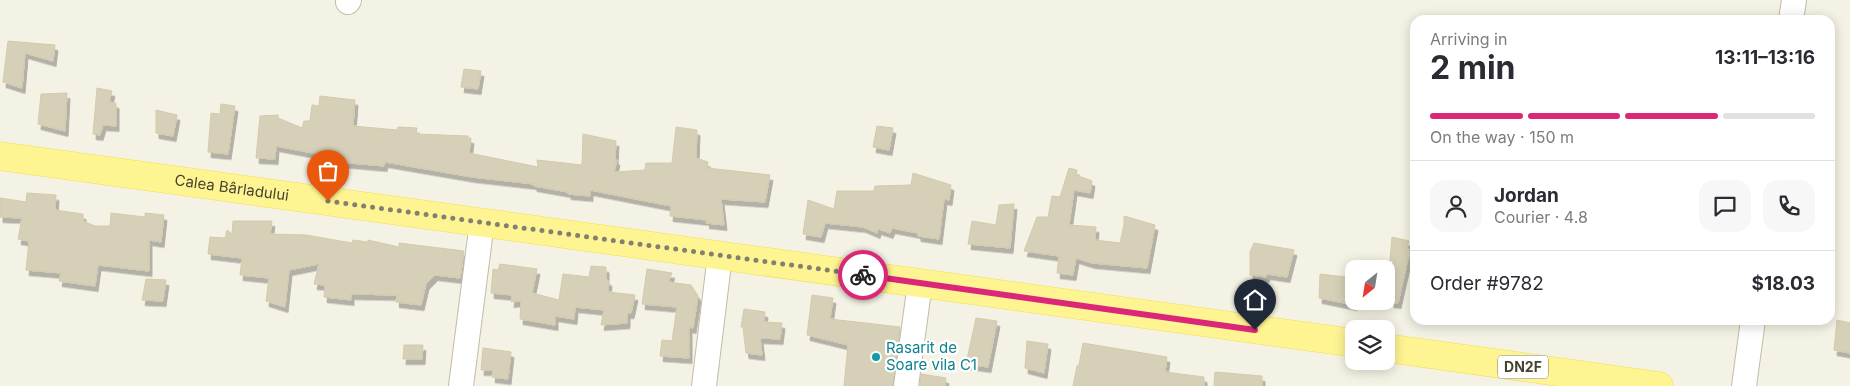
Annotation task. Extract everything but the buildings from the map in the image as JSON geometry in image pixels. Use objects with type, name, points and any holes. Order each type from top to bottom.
[{"type":"main road","name":"Calea Bârladului","points":[[0,156],[1345,343]]},
{"type":"main road","name":"DN2F","points":[[1395,349],[1659,386]]},
{"type":"street","points":[[1792,15],[1794,0]]},
{"type":"street","points":[[462,386],[482,222]]},
{"type":"street","points":[[704,386],[720,255]]},
{"type":"street","points":[[906,386],[920,283]]},
{"type":"street","points":[[1744,386],[1751,325]]},
{"type":"way so far","points":[[328,201],[863,275]]},
{"type":"place","name":"Rasarit de Soare vila C1","points":[[876,357]]},
{"type":"route","points":[[863,275],[1255,330]]}]
